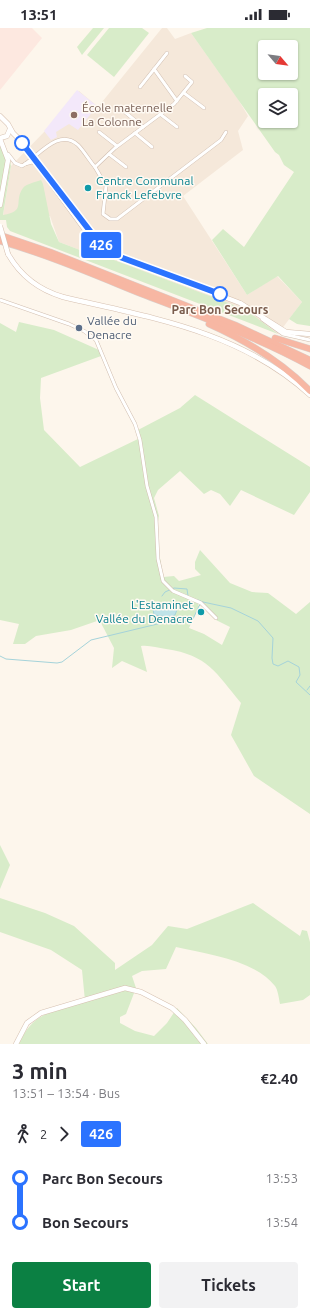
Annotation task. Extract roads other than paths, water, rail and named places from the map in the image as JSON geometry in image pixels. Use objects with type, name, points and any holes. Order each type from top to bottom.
[{"type":"highway","points":[[0,235],[50,252],[256,333],[310,360]]},
{"type":"highway","points":[[0,241],[48,257],[248,336],[310,366]]},
{"type":"highway","points":[[143,294],[255,347],[282,366],[310,391]]},
{"type":"highway","points":[[256,333],[310,349]]},
{"type":"main road","points":[[0,116],[2,121],[8,124],[100,244],[118,256],[246,305],[282,330],[292,334],[310,334]]},
{"type":"main road","points":[[0,205],[8,163],[6,151],[0,138],[7,136],[10,128]]},
{"type":"main road","points":[[0,226],[8,254],[24,276],[46,290],[60,296],[190,328],[219,338],[269,364],[310,395]]},
{"type":"main road","points":[[16,1044],[27,1023],[41,1013],[111,991],[127,988],[141,992],[172,1008],[185,1020],[204,1044]]},
{"type":"street","points":[[140,87],[167,53]]},
{"type":"street","points":[[154,69],[177,101]]},
{"type":"street","points":[[95,167],[117,146],[177,101],[192,82],[185,76]]},
{"type":"street","points":[[184,92],[204,108]]},
{"type":"street","points":[[120,108],[143,127]]},
{"type":"street","points":[[160,114],[177,127]]},
{"type":"street","points":[[100,132],[117,146]]},
{"type":"street","points":[[25,164],[56,141],[67,139],[78,145],[95,167],[106,186],[103,214],[110,219],[117,219],[221,140],[226,132]]},
{"type":"street","points":[[135,133],[152,147]]},
{"type":"street","points":[[6,151],[16,164],[20,166],[32,162],[36,164],[85,231],[104,252],[176,279]]},
{"type":"street","points":[[109,154],[126,167]]},
{"type":"street","points":[[200,288],[244,307],[283,334],[310,340]]},
{"type":"street","points":[[0,300],[69,324],[84,331],[96,340],[116,388],[135,424],[140,440],[147,486],[156,518],[158,559],[163,582],[173,591],[203,604],[216,618]]},
{"type":"water","points":[[170,603],[178,607],[175,615],[169,617],[154,615],[153,609]]},
{"type":"waterway","points":[[162,596],[165,592],[174,588],[187,589],[188,596]]},
{"type":"waterway","points":[[198,600],[203,602]]},
{"type":"waterway","points":[[0,656],[6,659],[57,663],[62,662],[91,640],[170,621],[193,619],[199,606],[203,602],[231,608],[258,621],[273,638],[273,664],[278,666],[288,661],[299,667],[300,675],[296,682],[310,695]]},
{"type":"waterway","points":[[307,690],[310,686]]},
{"type":"place","name":"École maternelle La Colonne","points":[[74,115]]},
{"type":"place","name":"Centre Communal Franck Lefebvre","points":[[88,188]]},
{"type":"place","name":"Parc Bon Secours","points":[[220,294]]},
{"type":"place","name":"Vallée du Denacre","points":[[79,328]]},
{"type":"place","name":"L'Estaminet Vallée du Denacre","points":[[201,612]]}]
